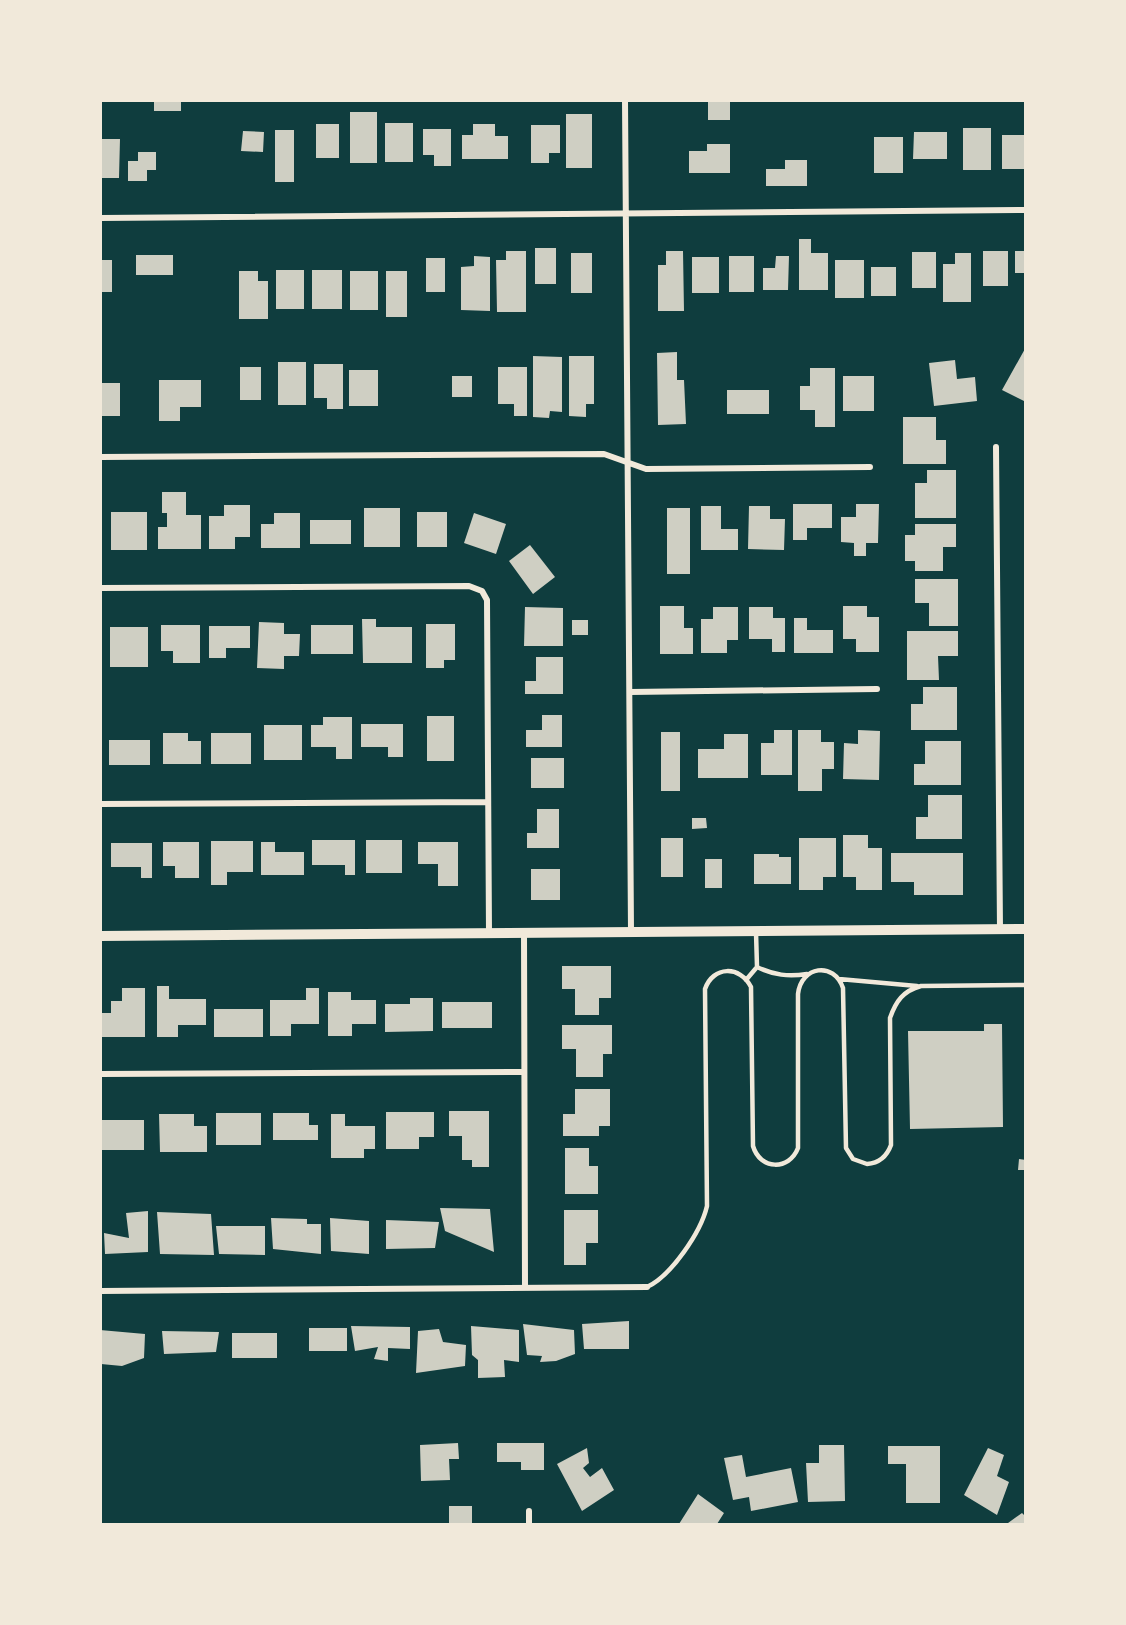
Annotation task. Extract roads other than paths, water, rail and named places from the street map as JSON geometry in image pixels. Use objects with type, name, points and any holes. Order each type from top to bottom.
[{"type":"street","points":[[625,100],[631,931]]},
{"type":"street","points":[[100,218],[1026,210]]},
{"type":"street","points":[[996,447],[1000,929]]},
{"type":"street","points":[[100,457],[604,454],[646,469],[870,467]]},
{"type":"street","points":[[100,588],[469,586],[482,591],[487,600],[489,932]]},
{"type":"street","points":[[630,692],[877,689]]},
{"type":"street","points":[[100,804],[488,802]]},
{"type":"street","points":[[100,936],[1026,929]]},
{"type":"street","points":[[524,932],[525,1287]]},
{"type":"street","points":[[100,1074],[524,1072]]},
{"type":"street","points":[[100,1291],[647,1287]]},
{"type":"street","points":[[529,1511],[529,1524]]},
{"type":"lane","points":[[746,980],[757,967],[756,930]]},
{"type":"lane","points":[[757,967],[767,972],[789,976],[824,970],[839,979],[921,986],[1026,985]]},
{"type":"lane","points":[[647,1287],[663,1276],[681,1254],[699,1228],[707,1206],[706,986],[713,976],[724,971],[735,972],[746,980],[751,993],[753,1146],[761,1159],[770,1164],[781,1165],[796,1154],[799,1140],[798,994],[800,982],[808,974]]},
{"type":"lane","points":[[839,979],[844,996],[846,1148],[853,1159],[867,1164],[882,1159],[891,1145],[890,1018],[897,1001],[903,994],[921,986]]}]
